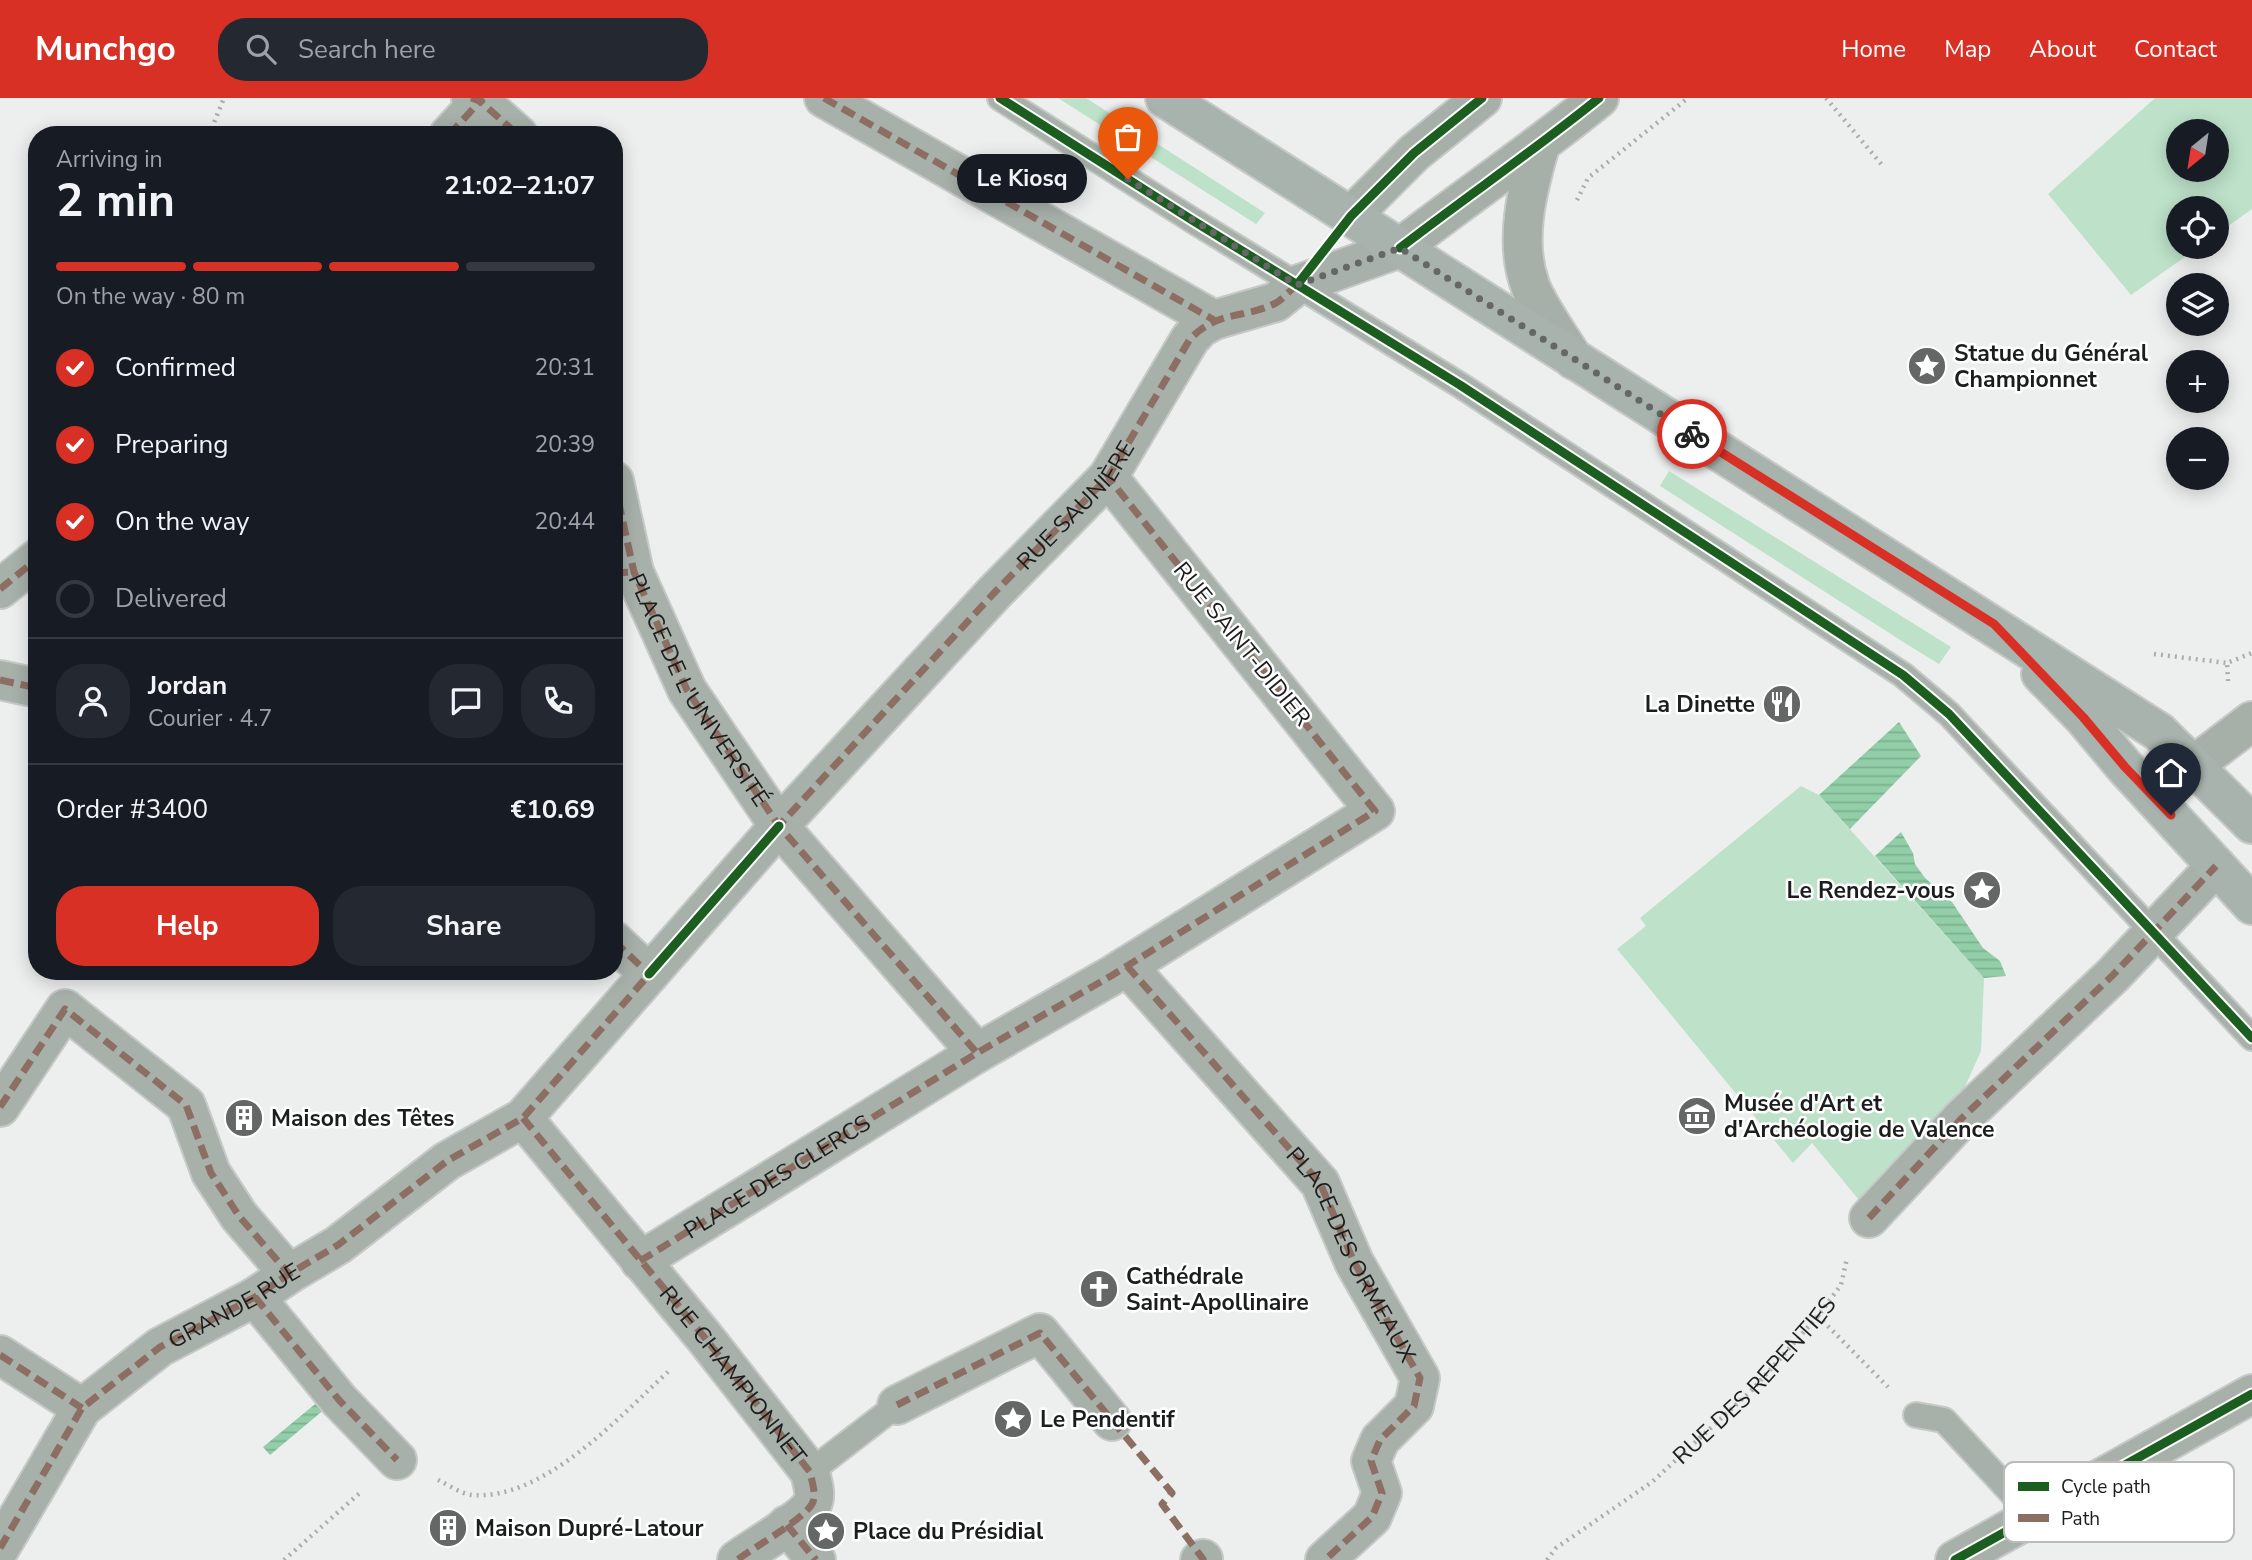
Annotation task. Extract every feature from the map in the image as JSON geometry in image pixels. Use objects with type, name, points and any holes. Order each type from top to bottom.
[{"type":"main road","points":[[1165,98],[1574,360],[1994,624],[2159,732],[2252,824]]},
{"type":"main road","points":[[1351,216],[1414,153],[1482,98]]},
{"type":"main road","points":[[1400,248],[1458,203],[1540,146],[1600,98]]},
{"type":"main road","points":[[1540,146],[1527,191],[1523,256],[1530,287],[1574,360]]},
{"type":"main road","points":[[1994,624],[2083,717],[2125,767],[2252,905]]},
{"type":"main road","points":[[2156,799],[2193,766],[2252,721]]},
{"type":"street","points":[[824,98],[1214,320]]},
{"type":"street","points":[[456,126],[478,99],[508,126]]},
{"type":"street","name":"RUE SAUNIÈRE","points":[[779,826],[995,592],[1108,477],[1190,339],[1200,328],[1214,320],[1276,302],[1297,285],[1400,248]]},
{"type":"street","name":"RUE SAINT-DIDIER","points":[[1108,477],[1375,811],[1127,966]]},
{"type":"street","points":[[0,589],[28,566]]},
{"type":"street","name":"PLACE DE L'UNIVERSITÉ","points":[[624,573],[687,691],[779,826],[649,974]]},
{"type":"street","points":[[0,680],[28,686]]},
{"type":"street","points":[[779,826],[976,1053],[1127,966]]},
{"type":"street","points":[[1869,1218],[1962,1118],[2113,975],[2216,866]]},
{"type":"street","points":[[623,949],[649,974],[523,1118],[640,1261]]},
{"type":"street","name":"PLACE DES ORMEAUX","points":[[1127,966],[1320,1183],[1354,1262],[1420,1378],[1414,1406],[1380,1440],[1371,1461],[1382,1493],[1372,1517],[1325,1560]]},
{"type":"street","points":[[0,1107],[65,1009],[186,1105],[211,1173],[239,1216],[289,1273]]},
{"type":"street","name":"PLACE DES CLERCS","points":[[640,1261],[976,1053]]},
{"type":"street","name":"GRANDE RUE","points":[[0,1548],[82,1408],[160,1347],[255,1297],[289,1273],[338,1245],[447,1161],[523,1118]]},
{"type":"street","name":"RUE CHAMPIONNET","points":[[640,1261],[705,1338],[810,1472],[814,1493],[812,1505],[787,1525]]},
{"type":"street","points":[[255,1297],[339,1400],[397,1460]]},
{"type":"street","points":[[897,1405],[1040,1333],[1111,1421]]},
{"type":"street","points":[[0,1356],[82,1408]]},
{"type":"street","points":[[2130,1462],[2252,1394]]},
{"type":"street","points":[[737,1560],[787,1525],[816,1560]]},
{"type":"street","points":[[1955,1560],[2004,1532]]},
{"type":"lane","points":[[1000,98],[1460,385],[1903,676],[1949,714],[2252,1038]]},
{"type":"lane","points":[[810,1472],[897,1405]]},
{"type":"lane","points":[[1916,1415],[1944,1420],[2004,1485]]},
{"type":"path","points":[[213,126],[224,98]]},
{"type":"path","points":[[1576,202],[1588,178],[1688,98]]},
{"type":"path","points":[[1826,98],[1882,165]]},
{"type":"path","points":[[2154,654],[2227,663],[2252,653]]},
{"type":"path","points":[[2227,663],[2229,691]]},
{"type":"path","points":[[1818,1316],[1916,1415]]},
{"type":"path","points":[[284,1560],[397,1460],[469,1495],[497,1495],[526,1484],[579,1454],[671,1369]]},
{"type":"shaded area","points":[[1058,98],[1086,98],[1265,213],[1256,224]]},
{"type":"shaded area","points":[[2155,98],[2252,98],[2252,209],[2229,225],[2229,196],[2166,196],[2166,259],[2182,259],[2131,295],[2048,194]]},
{"type":"shaded area","points":[[1669,471],[1951,647],[1939,664],[1908,645],[1660,486]]},
{"type":"shaded area","points":[[1899,722],[1921,756],[1850,829],[1819,795]]},
{"type":"shaded area","points":[[1801,786],[1819,795],[1984,978],[1981,1051],[1954,1111],[1859,1200],[1812,1143],[1793,1163],[1617,949],[1646,926],[1640,918]]},
{"type":"shaded area","points":[[1901,832],[1913,853],[1915,864],[1925,878],[1952,902],[1983,948],[2000,961],[2006,976],[1984,978],[1875,856]]},
{"type":"shaded area","points":[[326,1395],[332,1403],[270,1455],[263,1447]]},
{"type":"marked path","points":[[471,98],[480,101],[508,126]]},
{"type":"marked path","points":[[457,126],[483,98]]},
{"type":"marked path","points":[[824,98],[1214,320]]},
{"type":"marked path","points":[[775,830],[995,592],[1108,477],[1190,339],[1211,323],[1276,303],[1297,285]]},
{"type":"marked path","points":[[640,1261],[977,1053],[1111,976],[1375,811],[1108,477]]},
{"type":"marked path","points":[[623,522],[634,572],[687,690],[779,826],[977,1053]]},
{"type":"marked path","points":[[0,589],[28,566]]},
{"type":"marked path","points":[[623,573],[634,572]]},
{"type":"marked path","points":[[0,680],[28,686]]},
{"type":"marked path","points":[[1869,1218],[1962,1118],[2113,975],[2216,866]]},
{"type":"marked path","points":[[623,949],[649,974]]},
{"type":"marked path","points":[[1127,966],[1320,1183],[1354,1262],[1420,1378],[1414,1406],[1380,1440],[1371,1461],[1382,1493],[1372,1517],[1325,1560]]},
{"type":"marked path","points":[[0,1548],[82,1408],[160,1347],[255,1297],[338,1245],[447,1161],[523,1118],[653,970]]},
{"type":"marked path","points":[[0,1107],[65,1009],[186,1105],[211,1173],[239,1216],[289,1274]]},
{"type":"marked path","points":[[523,1118],[705,1338],[810,1472],[814,1488],[812,1504],[789,1525],[737,1560]]},
{"type":"marked path","points":[[255,1297],[339,1400],[397,1460]]},
{"type":"marked path","points":[[897,1405],[1040,1333],[1172,1493],[1162,1504],[1203,1559],[1200,1560]]},
{"type":"marked path","points":[[0,1355],[82,1408]]},
{"type":"marked path","points":[[787,1525],[816,1560]]},
{"type":"cycle path","points":[[1000,98],[1460,385],[1903,675],[1949,714],[2252,1038]]},
{"type":"cycle path","points":[[1297,285],[1351,216],[1414,153],[1482,98]]},
{"type":"cycle path","points":[[1400,248],[1599,98]]},
{"type":"cycle path","points":[[649,974],[779,826]]},
{"type":"cycle path","points":[[2130,1462],[2252,1394]]},
{"type":"cycle path","points":[[1955,1560],[2004,1533]]},
{"type":"way so far","points":[[1128,179],[1297,285],[1400,248],[1692,434]]},
{"type":"place","name":"Le Kiosq","points":[[1128,179]]},
{"type":"place","name":"Statue du Général Championnet","points":[[1927,366]]},
{"type":"place","name":"La Dinette","points":[[1782,704]]},
{"type":"place","name":"Le Rendez-vous","points":[[1982,890]]},
{"type":"place","name":"Musée d'Art et d'Archéologie de Valence","points":[[1697,1116]]},
{"type":"place","name":"Maison des Têtes","points":[[244,1118]]},
{"type":"place","name":"Cathédrale Saint-Apollinaire","points":[[1099,1289]]},
{"type":"place","name":"Le Pendentif","points":[[1013,1419]]},
{"type":"place","name":"Maison Dupré-Latour","points":[[448,1528]]},
{"type":"place","name":"Place du Présidial","points":[[826,1531]]},
{"type":"route","points":[[1692,434],[1994,624],[2171,815]]}]
